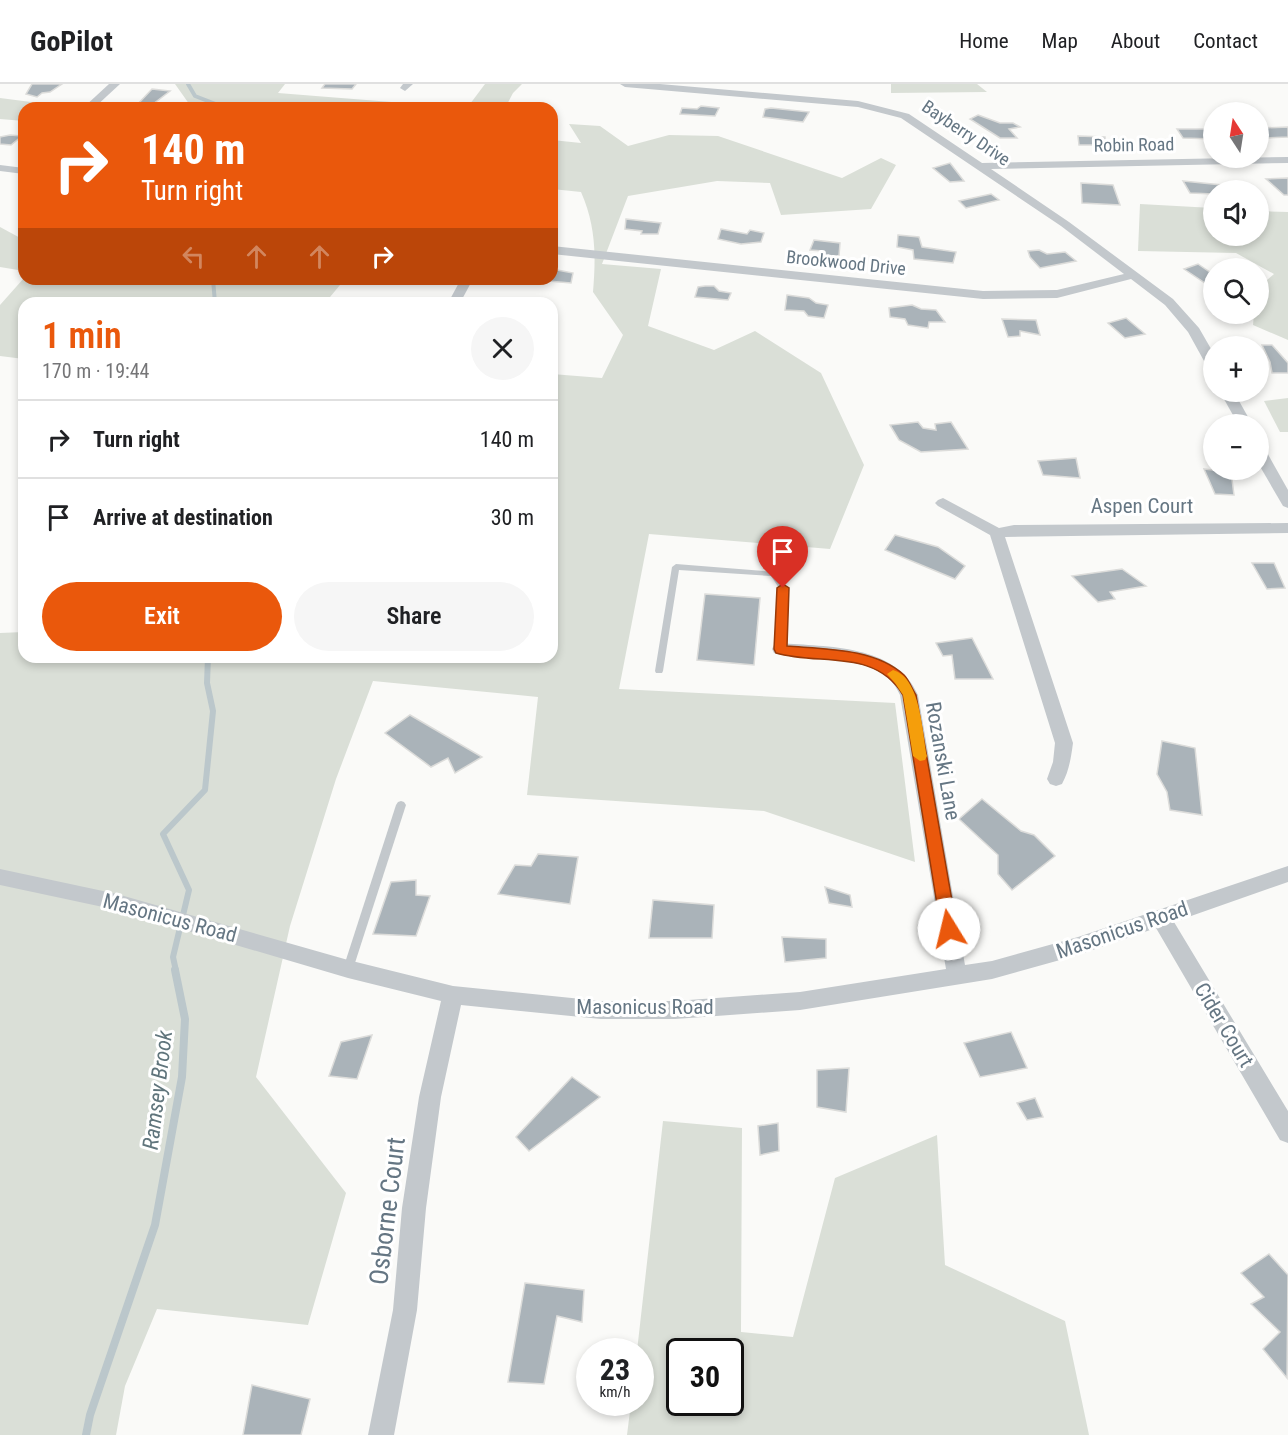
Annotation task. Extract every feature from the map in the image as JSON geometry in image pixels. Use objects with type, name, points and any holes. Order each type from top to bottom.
[{"type":"street","points":[[95,102],[115,84]]},
{"type":"street","name":"Bayberry Drive","points":[[625,84],[874,107],[917,122],[1169,302],[1183,316],[1203,347]]},
{"type":"street","name":"Robin Road","points":[[981,166],[1288,160]]},
{"type":"street","points":[[0,168],[18,169]]},
{"type":"street","name":"Brookwood Drive","points":[[558,251],[983,295],[1058,294],[1134,275]]},
{"type":"street","points":[[1269,469],[1288,503]]},
{"type":"street","points":[[943,503],[997,533],[1064,743],[1056,779]]},
{"type":"street","name":"Aspen Court","points":[[997,533],[1014,530],[1288,528]]},
{"type":"street","name":"Rozanski Lane","points":[[780,649],[849,656],[880,665],[900,679],[909,695],[957,976]]},
{"type":"street","name":"Masonicus Road","points":[[0,877],[66,890],[172,917],[348,969],[453,995],[601,1010],[704,1009],[800,1001],[957,976],[1035,960],[1288,874]]},
{"type":"street","name":"Cider Court","points":[[1161,918],[1288,1132]]},
{"type":"street","name":"Osborne Court","points":[[381,1435],[405,1310],[414,1208],[430,1097],[453,995]]},
{"type":"lane","points":[[659,671],[676,567],[773,574],[783,588],[780,649]]},
{"type":"lane","points":[[348,969],[401,805]]},
{"type":"shaded area","points":[[175,84],[285,84],[278,93],[391,102],[188,102]]},
{"type":"shaded area","points":[[485,84],[522,84],[508,102],[472,102]]},
{"type":"shaded area","points":[[891,84],[977,84],[987,92],[891,93]]},
{"type":"shaded area","points":[[0,98],[31,102],[18,102],[18,120],[0,119]]},
{"type":"shaded area","points":[[569,124],[600,126],[628,146],[669,135],[718,136],[842,178],[881,158],[896,165],[871,209],[781,215],[770,183],[717,181],[628,196],[602,264],[661,269],[648,326],[714,350],[755,331],[821,373],[864,465],[830,549],[649,534],[619,689],[895,703],[915,862],[764,811],[527,795],[538,697],[373,681],[336,779],[290,926],[256,1077],[346,1193],[308,1325],[157,1309],[125,1386],[116,1435],[0,1435],[0,633],[18,632],[18,663],[558,663],[558,374],[602,378],[623,335],[593,292],[594,241],[590,217],[581,192],[558,190],[558,141],[581,143]]},
{"type":"shaded area","points":[[1140,204],[1203,207],[1203,246],[1269,246],[1269,211],[1288,212],[1288,340],[1253,325],[1269,324],[1269,278],[1274,274],[1269,271],[1269,258],[1245,258],[1236,253],[1138,251]]},
{"type":"shaded area","points":[[0,227],[18,237],[18,270],[0,267]]},
{"type":"shaded area","points":[[18,285],[340,285],[330,297],[18,297],[18,358],[0,356],[0,305]]},
{"type":"shaded area","points":[[1288,398],[1288,432],[1280,432],[1265,402]]},
{"type":"shaded area","points":[[663,1121],[742,1128],[741,1332],[793,1337],[835,1178],[937,1135],[945,1265],[1065,1321],[1089,1435],[627,1435],[629,1416],[654,1416],[654,1338],[638,1338]]},
{"type":"building","points":[[32,84],[62,84],[37,97],[26,94]]},
{"type":"building","points":[[325,84],[356,84],[352,89],[322,88]]},
{"type":"building","points":[[152,89],[170,91],[156,102],[140,102]]},
{"type":"building","points":[[701,106],[719,108],[715,116],[680,114],[682,108],[697,109]]},
{"type":"building","points":[[765,109],[809,112],[803,122],[763,117]]},
{"type":"building","points":[[978,115],[1000,123],[1013,123],[1020,127],[1009,129],[1017,138],[1000,138],[970,119]]},
{"type":"building","points":[[1288,127],[1288,137],[1269,138],[1269,128]]},
{"type":"building","points":[[1177,129],[1203,129],[1203,139],[1183,138]]},
{"type":"building","points":[[18,136],[18,139],[11,145],[0,144],[0,137]]},
{"type":"building","points":[[1078,136],[1105,137],[1105,145],[1079,145]]},
{"type":"building","points":[[950,163],[964,181],[950,182],[933,168]]},
{"type":"building","points":[[1288,178],[1288,195],[1284,195],[1266,179]]},
{"type":"building","points":[[1183,181],[1203,183],[1203,194],[1190,193]]},
{"type":"building","points":[[1081,183],[1113,185],[1120,205],[1082,203]]},
{"type":"building","points":[[991,194],[999,200],[966,208],[959,201]]},
{"type":"building","points":[[626,219],[661,223],[658,234],[641,234],[642,231],[625,229]]},
{"type":"building","points":[[721,229],[747,234],[750,230],[764,233],[761,242],[741,244],[718,239]]},
{"type":"building","points":[[898,235],[919,237],[922,247],[956,252],[953,263],[914,259],[913,250],[897,247]]},
{"type":"building","points":[[814,240],[840,243],[839,256],[825,256],[823,251],[810,250]]},
{"type":"building","points":[[1039,250],[1047,254],[1065,252],[1076,261],[1040,268],[1030,257],[1028,251]]},
{"type":"building","points":[[1198,264],[1203,267],[1203,282],[1184,269]]},
{"type":"building","points":[[558,270],[573,273],[571,283],[558,282]]},
{"type":"building","points":[[714,286],[719,291],[731,293],[728,300],[695,297],[698,287]]},
{"type":"building","points":[[787,295],[809,298],[816,303],[828,305],[824,318],[808,316],[804,311],[785,310]]},
{"type":"building","points":[[912,305],[921,309],[936,310],[945,322],[929,322],[928,328],[908,325],[905,319],[890,317],[889,308]]},
{"type":"building","points":[[1126,318],[1145,334],[1125,338],[1108,323]]},
{"type":"building","points":[[1002,319],[1036,320],[1040,335],[1020,331],[1020,336],[1008,337]]},
{"type":"building","points":[[1269,345],[1272,345],[1288,363],[1288,373],[1272,373]]},
{"type":"building","points":[[918,422],[923,428],[936,430],[935,424],[951,422],[968,449],[921,452],[899,440],[890,425]]},
{"type":"building","points":[[1076,458],[1080,478],[1043,475],[1038,461]]},
{"type":"building","points":[[1209,480],[1232,480],[1234,495],[1215,494]]},
{"type":"building","points":[[895,535],[938,547],[965,566],[955,579],[885,550]]},
{"type":"building","points":[[1252,563],[1274,563],[1285,588],[1267,589]]},
{"type":"building","points":[[1122,569],[1146,586],[1110,592],[1115,599],[1098,602],[1072,576]]},
{"type":"building","points":[[705,594],[760,598],[754,665],[697,660]]},
{"type":"building","points":[[972,638],[993,679],[955,679],[952,655],[943,656],[936,643]]},
{"type":"building","points":[[410,715],[482,757],[455,773],[448,758],[431,767],[385,733]]},
{"type":"building","points":[[1162,741],[1195,748],[1202,815],[1170,810],[1167,792],[1157,774]]},
{"type":"building","points":[[982,799],[1021,831],[1034,835],[1055,856],[1012,890],[998,874],[998,855],[959,819]]},
{"type":"building","points":[[538,854],[578,857],[570,904],[498,894],[515,865],[531,866]]},
{"type":"building","points":[[416,880],[416,895],[430,896],[416,936],[373,934],[391,882]]},
{"type":"building","points":[[825,887],[850,895],[852,907],[829,903]]},
{"type":"building","points":[[653,900],[714,905],[712,938],[649,938]]},
{"type":"building","points":[[782,937],[826,939],[826,958],[785,962]]},
{"type":"building","points":[[1011,1032],[1027,1068],[980,1077],[964,1043]]},
{"type":"building","points":[[372,1035],[357,1079],[329,1076],[341,1042]]},
{"type":"building","points":[[849,1068],[846,1112],[817,1107],[817,1070]]},
{"type":"building","points":[[572,1077],[600,1097],[529,1151],[516,1137]]},
{"type":"building","points":[[1035,1098],[1043,1117],[1027,1120],[1017,1103]]},
{"type":"building","points":[[778,1123],[779,1151],[760,1155],[758,1126]]},
{"type":"building","points":[[1269,1254],[1288,1275],[1287,1378],[1263,1349],[1280,1332],[1251,1304],[1264,1297],[1241,1273]]},
{"type":"building","points":[[525,1283],[584,1290],[582,1322],[557,1316],[544,1384],[508,1382]]},
{"type":"building","points":[[252,1385],[310,1399],[301,1435],[243,1435]]},
{"type":"waterway","name":"Ramsey Brook","points":[[188,84],[195,96],[210,102]]},
{"type":"waterway","name":"Ramsey Brook","points":[[214,285],[214,297]]},
{"type":"waterway","name":"Ramsey Brook","points":[[176,971],[173,957],[189,890],[163,834],[205,790],[213,711],[207,683],[208,663]]},
{"type":"waterway","name":"Ramsey Brook","points":[[86,1435],[90,1415],[155,1225],[182,1077],[185,1019],[175,970]]},
{"type":"slow traffic","points":[[893,674],[900,679],[909,695],[920,756]]},
{"type":"route","points":[[783,588],[780,649],[849,656],[880,665],[900,679],[909,695],[949,929]]}]
